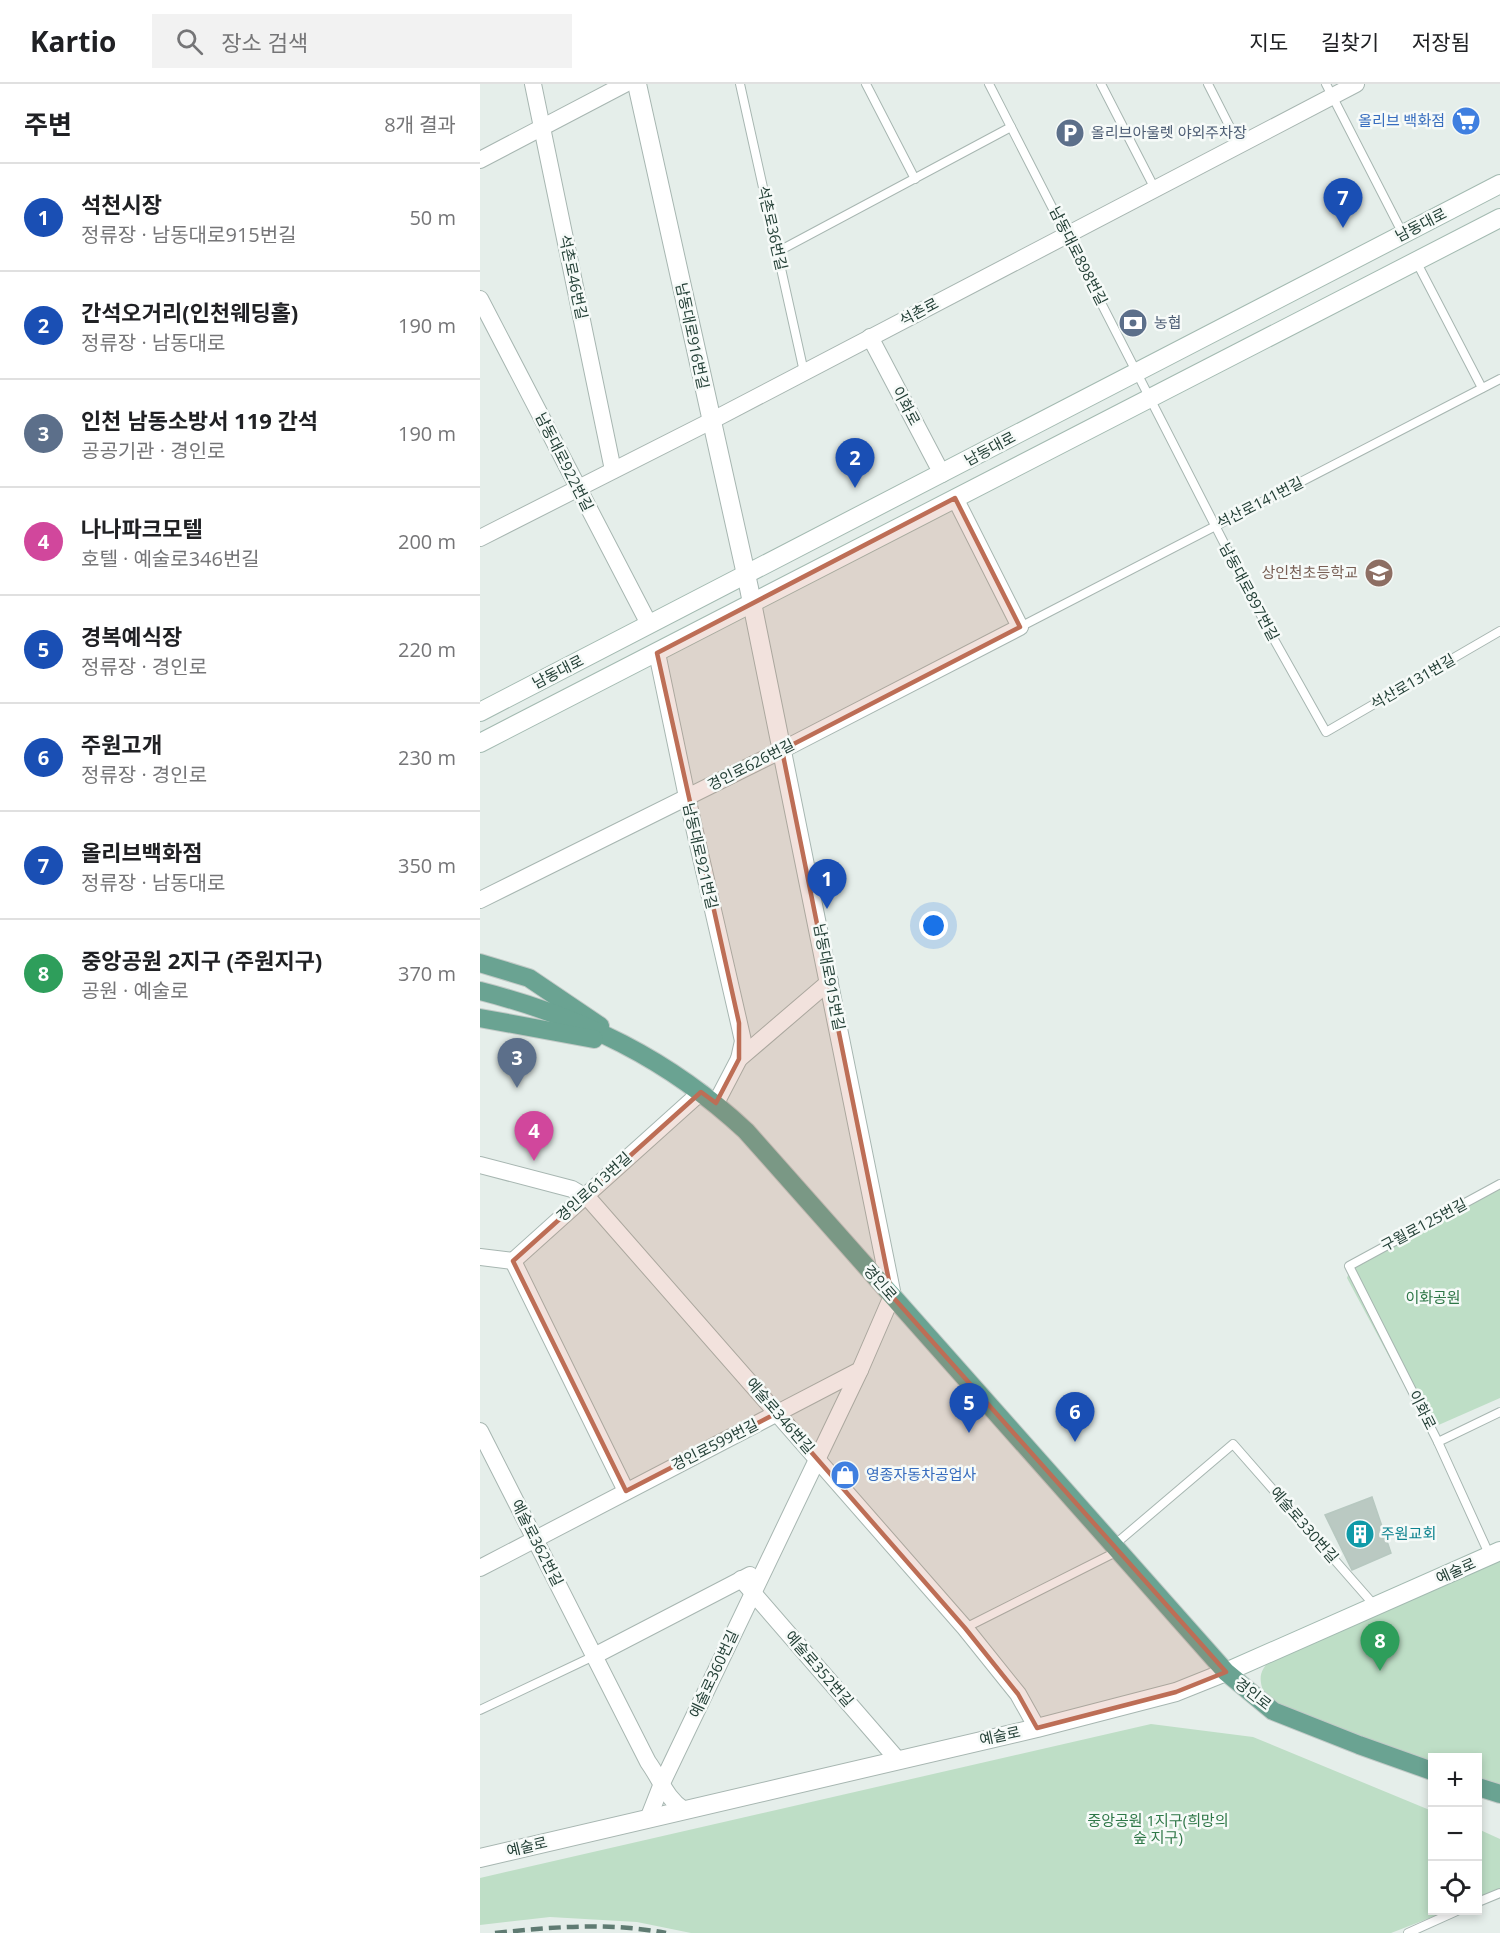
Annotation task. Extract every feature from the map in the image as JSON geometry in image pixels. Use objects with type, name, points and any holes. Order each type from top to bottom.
[{"type":"main road","name":"남동대로916번길","points":[[637,84],[749,590]]},
{"type":"main road","name":"남동대로","points":[[480,712],[649,624],[749,590],[942,474],[1144,384],[1403,234],[1500,184]]},
{"type":"main road","points":[[480,743],[657,653],[749,590],[955,498],[1144,384],[1416,261],[1500,218]]},
{"type":"main road","name":"남동대로915번길","points":[[749,590],[892,1296]]},
{"type":"main road","name":"경인로","points":[[480,963],[529,978],[556,993],[626,1044]]},
{"type":"main road","name":"경인로","points":[[480,991],[570,1021],[626,1044],[654,1059],[709,1098],[746,1131],[1226,1672],[1273,1711],[1428,1769]]},
{"type":"main road","name":"경인로","points":[[480,1018],[626,1044]]},
{"type":"main road","name":"예술로","points":[[480,1858],[1037,1728],[1176,1692],[1495,1553]]},
{"type":"main road","points":[[1482,1787],[1500,1794]]},
{"type":"street","name":"석촌로46번길","points":[[533,84],[613,470]]},
{"type":"street","points":[[480,160],[625,84]]},
{"type":"street","name":"석촌로","points":[[480,538],[711,421],[1239,145],[1329,90],[1356,84]]},
{"type":"street","name":"남동대로922번길","points":[[480,299],[649,624]]},
{"type":"street","name":"이화로","points":[[870,338],[942,474]]},
{"type":"street","points":[[955,498],[1020,627]]},
{"type":"street","name":"경인로626번길","points":[[480,900],[782,750],[1020,627]]},
{"type":"street","name":"남동대로921번길","points":[[657,653],[687,797],[743,1041],[739,1059]]},
{"type":"street","points":[[709,1098],[739,1059],[830,981]]},
{"type":"street","name":"경인로613번길","points":[[513,1261],[584,1196],[709,1098]]},
{"type":"street","name":"예술로346번길","points":[[480,1165],[572,1189],[584,1196],[965,1628],[1018,1694],[1037,1728]]},
{"type":"street","points":[[480,1257],[513,1261],[626,1491]]},
{"type":"street","points":[[860,1370],[892,1296]]},
{"type":"street","name":"경인로599번길","points":[[480,1568],[860,1370]]},
{"type":"street","name":"예술로360번길","points":[[648,1819],[663,1781],[860,1370]]},
{"type":"street","name":"예술로362번길","points":[[480,1431],[648,1762],[663,1781],[664,1790],[672,1802],[684,1810]]},
{"type":"street","points":[[594,1656],[765,1567]]},
{"type":"street","name":"예술로352번길","points":[[741,1579],[897,1759]]},
{"type":"lane","name":"석촌로36번길","points":[[740,84],[804,372]]},
{"type":"lane","points":[[866,84],[915,178]]},
{"type":"lane","name":"남동대로898번길","points":[[989,84],[1144,384]]},
{"type":"lane","points":[[1101,84],[1155,189]]},
{"type":"lane","points":[[1208,84],[1239,145]]},
{"type":"lane","points":[[1329,90],[1403,234]]},
{"type":"lane","points":[[777,252],[1011,127]]},
{"type":"lane","name":"남동대로","points":[[1416,261],[1482,388]]},
{"type":"lane","name":"석산로141번길","points":[[1020,627],[1500,379]]},
{"type":"lane","name":"남동대로897번길","points":[[1144,384],[1215,526],[1326,732]]},
{"type":"lane","name":"석산로131번길","points":[[1326,732],[1500,631]]},
{"type":"lane","name":"구월로125번길","points":[[1349,1266],[1500,1184]]},
{"type":"lane","name":"이화로","points":[[1349,1266],[1495,1553]]},
{"type":"lane","points":[[1438,1442],[1500,1412]]},
{"type":"lane","name":"예술로330번길","points":[[1115,1548],[1233,1444],[1376,1606]]},
{"type":"lane","points":[[965,1628],[1115,1548]]},
{"type":"lane","points":[[480,1710],[594,1656]]},
{"type":"lane","points":[[1482,1900],[1500,1893]]},
{"type":"lane","points":[[1408,1933],[1450,1915]]},
{"type":"highlighted area","points":[[955,498],[1020,627],[782,750],[892,1296],[1226,1672],[1176,1692],[1037,1728],[1018,1694],[965,1628],[777,1413],[626,1491],[513,1261],[701,1092],[716,1103],[739,1059],[739,1023],[657,653]]},
{"type":"green space","name":"이화공원","points":[[1500,1187],[1500,1398],[1434,1427],[1424,1422],[1347,1278],[1352,1265]]},
{"type":"green space","points":[[1500,1550],[1500,1795],[1482,1788],[1482,1753],[1428,1753],[1428,1769],[1273,1711],[1262,1688],[1262,1673],[1270,1660],[1289,1644]]},
{"type":"green space","name":"중앙공원 1지구(희망의 숲 지구)","points":[[1151,1724],[1253,1737],[1428,1809],[1428,1915],[1438,1915],[1391,1933],[691,1933],[637,1922],[550,1917],[480,1925],[480,1878]]},
{"type":"green space","points":[[1482,1831],[1500,1839],[1500,1890],[1482,1897]]},
{"type":"building","name":"주원교회","points":[[1372,1497],[1391,1553],[1352,1570],[1325,1515]]},
{"type":"railway","points":[[495,1933],[559,1927],[623,1928],[666,1933]]},
{"type":"place","name":"올리브 백화점","points":[[1466,121]]},
{"type":"place","name":"올리브아울렛 야외주차장","points":[[1070,133]]},
{"type":"place","name":"올리브백화점","points":[[1343,228]]},
{"type":"place","name":"농협","points":[[1133,323]]},
{"type":"place","name":"간석오거리(인천웨딩홀)","points":[[855,488]]},
{"type":"place","name":"상인천초등학교","points":[[1379,573]]},
{"type":"place","name":"석천시장","points":[[827,909]]},
{"type":"place","name":"인천 남동소방서 119 간석","points":[[517,1088]]},
{"type":"place","name":"나나파크모텔","points":[[534,1161]]},
{"type":"place","name":"경복예식장","points":[[969,1433]]},
{"type":"place","name":"주원고개","points":[[1075,1442]]},
{"type":"place","name":"영종자동차공업사","points":[[845,1475]]},
{"type":"place","name":"주원교회","points":[[1360,1534]]},
{"type":"place","name":"중앙공원 2지구 (주원지구)","points":[[1380,1671]]}]
